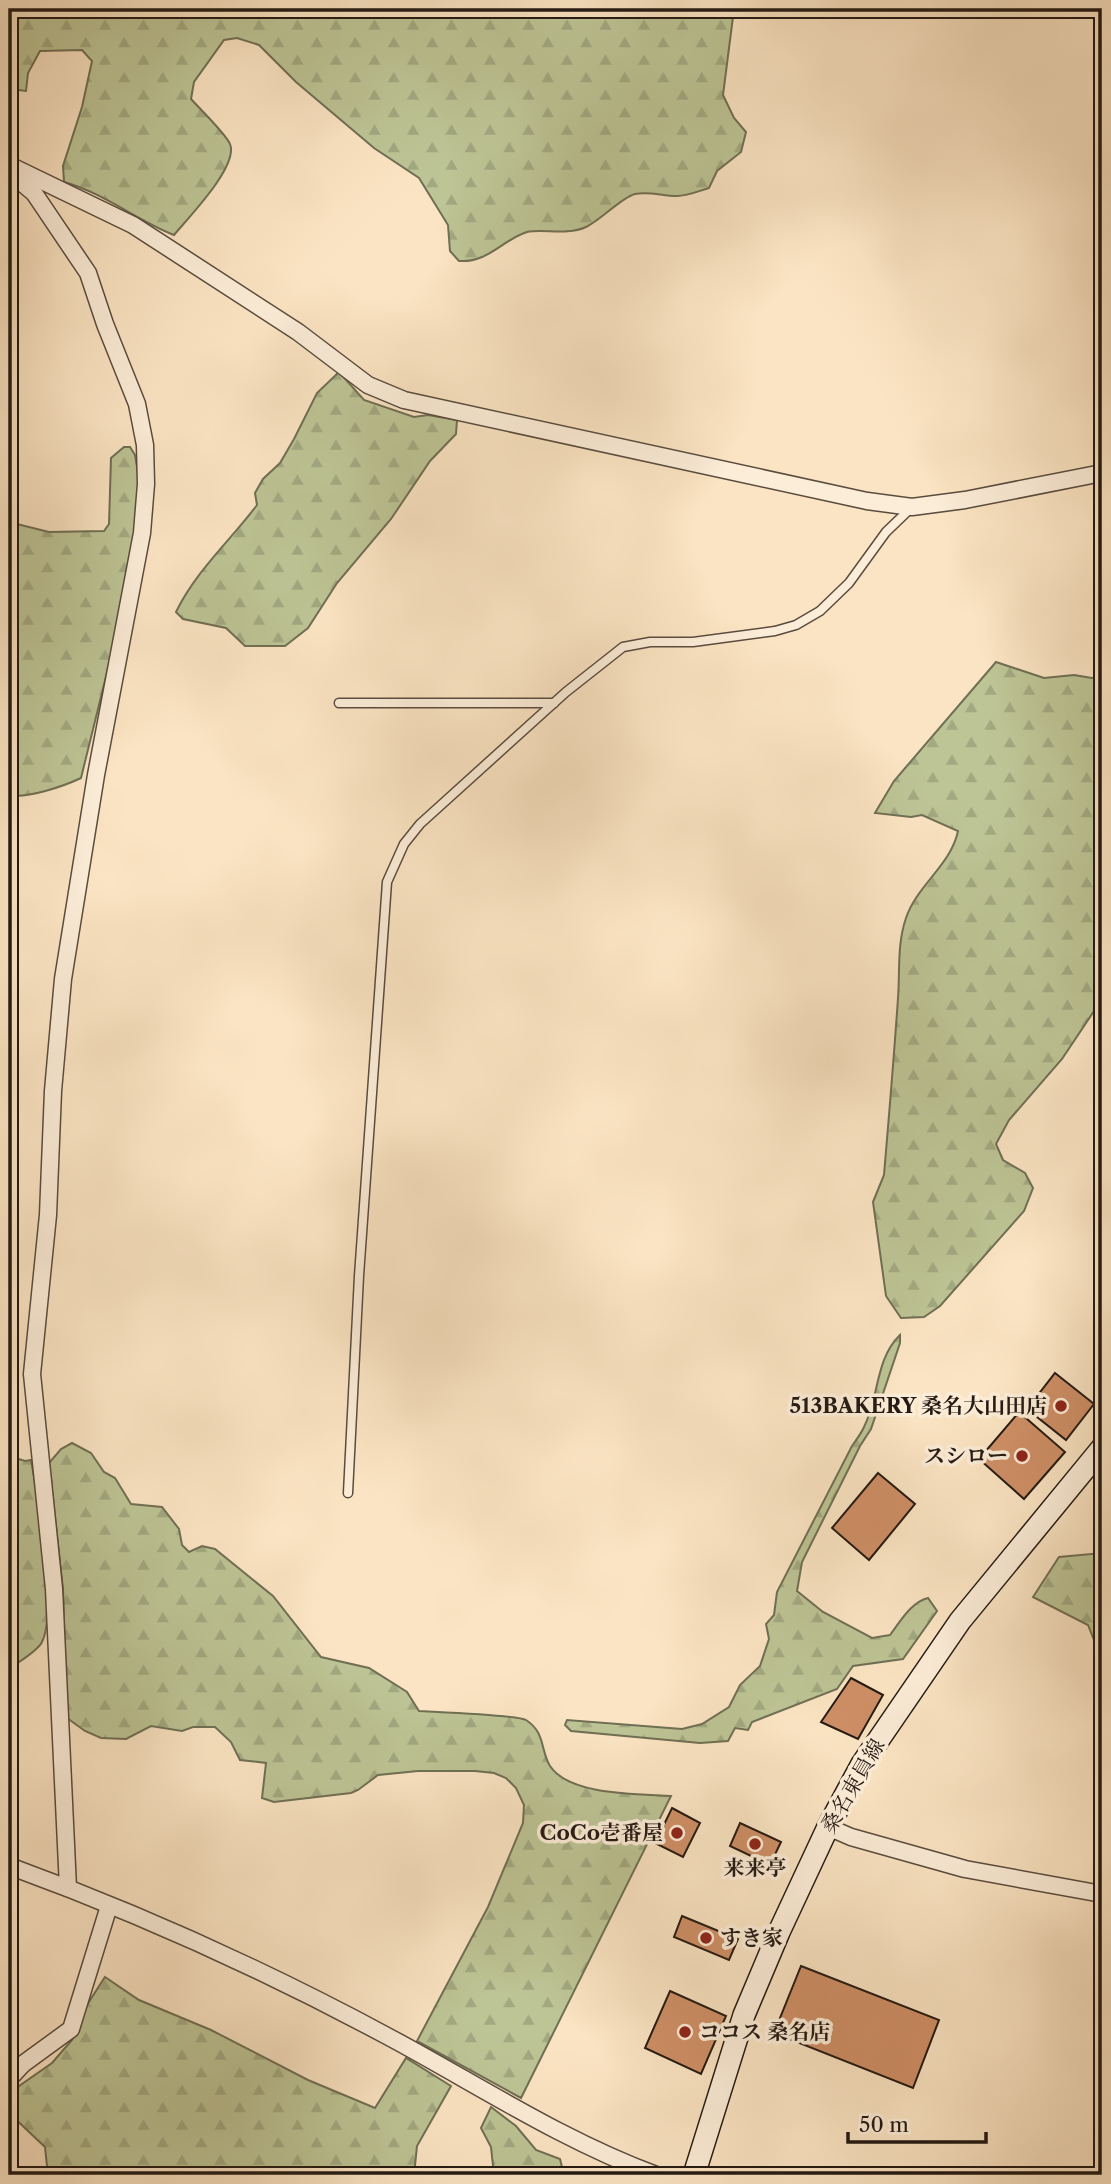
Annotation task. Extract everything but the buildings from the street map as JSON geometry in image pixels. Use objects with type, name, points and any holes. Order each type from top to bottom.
[{"type":"main road","name":"桑名東員線","points":[[694,2175],[744,2015],[828,1827],[862,1765],[960,1621],[1102,1448]]},
{"type":"street","points":[[9,164],[133,225],[298,332],[368,385],[404,400],[867,501],[912,507],[965,500],[1102,473]]},
{"type":"street","points":[[9,172],[34,193],[88,273],[136,404],[145,444],[146,484],[142,533],[96,775],[64,979],[53,1091],[48,1215],[32,1374],[54,1589],[68,1888]]},
{"type":"street","points":[[828,1827],[851,1838],[965,1869],[1102,1894]]},
{"type":"street","points":[[9,1866],[68,1888],[297,1990],[583,2143],[656,2175]]},
{"type":"street","points":[[9,2079],[23,2064],[71,2029],[109,1906]]},
{"type":"lane","points":[[348,1493],[359,1276],[387,882],[404,844],[421,824],[554,703],[623,647],[650,642],[693,642],[775,631],[796,625],[820,611],[849,583],[886,532],[912,507]]},
{"type":"lane","points":[[339,703],[554,703]]},
{"type":"green space","points":[[9,9],[734,9],[723,95],[734,118],[746,132],[741,152],[717,171],[709,188],[681,196],[635,194],[586,227],[571,231],[527,232],[487,255],[459,261],[450,251],[448,225],[419,178],[374,148],[296,82],[259,45],[237,38],[224,40],[194,82],[191,99],[228,140],[231,154],[211,191],[174,235],[93,193],[64,182],[63,166],[82,107],[92,61],[82,50],[40,51],[28,73],[26,91],[10,89]]},
{"type":"green space","points":[[339,372],[364,400],[414,417],[428,415],[457,420],[456,434],[430,461],[391,519],[337,583],[308,628],[285,646],[245,646],[226,628],[183,619],[176,612],[184,597],[257,505],[255,493],[263,479],[280,463],[317,393]]},
{"type":"green space","points":[[124,447],[130,447],[135,455],[142,497],[131,575],[81,778],[35,793],[9,795],[9,522],[49,532],[104,531],[109,524],[111,458]]},
{"type":"green space","points":[[996,662],[1044,678],[1074,675],[1102,677],[1102,999],[1062,1059],[1009,1120],[996,1144],[1003,1160],[1025,1173],[1033,1188],[1024,1211],[940,1306],[924,1317],[901,1318],[886,1296],[873,1202],[884,1175],[900,948],[903,928],[911,906],[948,854],[958,831],[922,815],[911,817],[875,813],[894,781]]},
{"type":"green space","points":[[900,1335],[900,1343],[871,1429],[802,1562],[797,1591],[823,1612],[872,1638],[890,1635],[911,1608],[928,1598],[937,1611],[903,1659],[853,1666],[837,1689],[752,1722],[748,1730],[735,1728],[728,1741],[700,1743],[571,1731],[565,1725],[567,1720],[682,1729],[702,1724],[729,1707],[740,1685],[760,1666],[769,1639],[766,1624],[774,1615],[777,1592],[852,1446],[863,1430],[886,1355]]},
{"type":"green space","points":[[72,1443],[91,1453],[104,1472],[115,1478],[131,1504],[162,1507],[179,1529],[182,1545],[189,1552],[202,1546],[215,1549],[273,1596],[321,1657],[369,1668],[407,1692],[419,1711],[493,1715],[526,1720],[537,1730],[550,1766],[573,1783],[606,1792],[671,1796],[521,2098],[417,2041],[488,1907],[523,1823],[524,1805],[516,1788],[506,1778],[494,1773],[418,1771],[378,1775],[351,1793],[274,1802],[262,1798],[266,1763],[240,1760],[231,1742],[215,1727],[193,1727],[182,1731],[151,1726],[126,1739],[101,1738],[67,1718],[63,1589],[49,1463],[61,1449]]},
{"type":"green space","points":[[9,1456],[31,1460],[45,1553],[48,1605],[40,1646],[9,1669]]},
{"type":"green space","points":[[1102,1553],[1102,1660],[1088,1625],[1033,1597],[1059,1557]]},
{"type":"green space","points":[[105,1977],[139,2000],[211,2030],[308,2080],[375,2108],[406,2058],[451,2086],[417,2146],[414,2175],[44,2175],[47,2166],[45,2147],[9,2113],[9,2093],[52,2063],[72,2040],[85,2008]]},
{"type":"green space","points":[[491,2107],[516,2126],[536,2150],[560,2159],[564,2175],[494,2175],[491,2147],[481,2128]]},
{"type":"place","name":"513BAKERY 桑名大山田店","points":[[1061,1406]]},
{"type":"place","name":"スシロー","points":[[1022,1456]]},
{"type":"place","name":"CoCo壱番屋","points":[[677,1833]]},
{"type":"place","name":"来来亭","points":[[755,1844]]},
{"type":"place","name":"すき家","points":[[706,1938]]},
{"type":"place","name":"ココス 桑名店","points":[[685,2032]]}]
